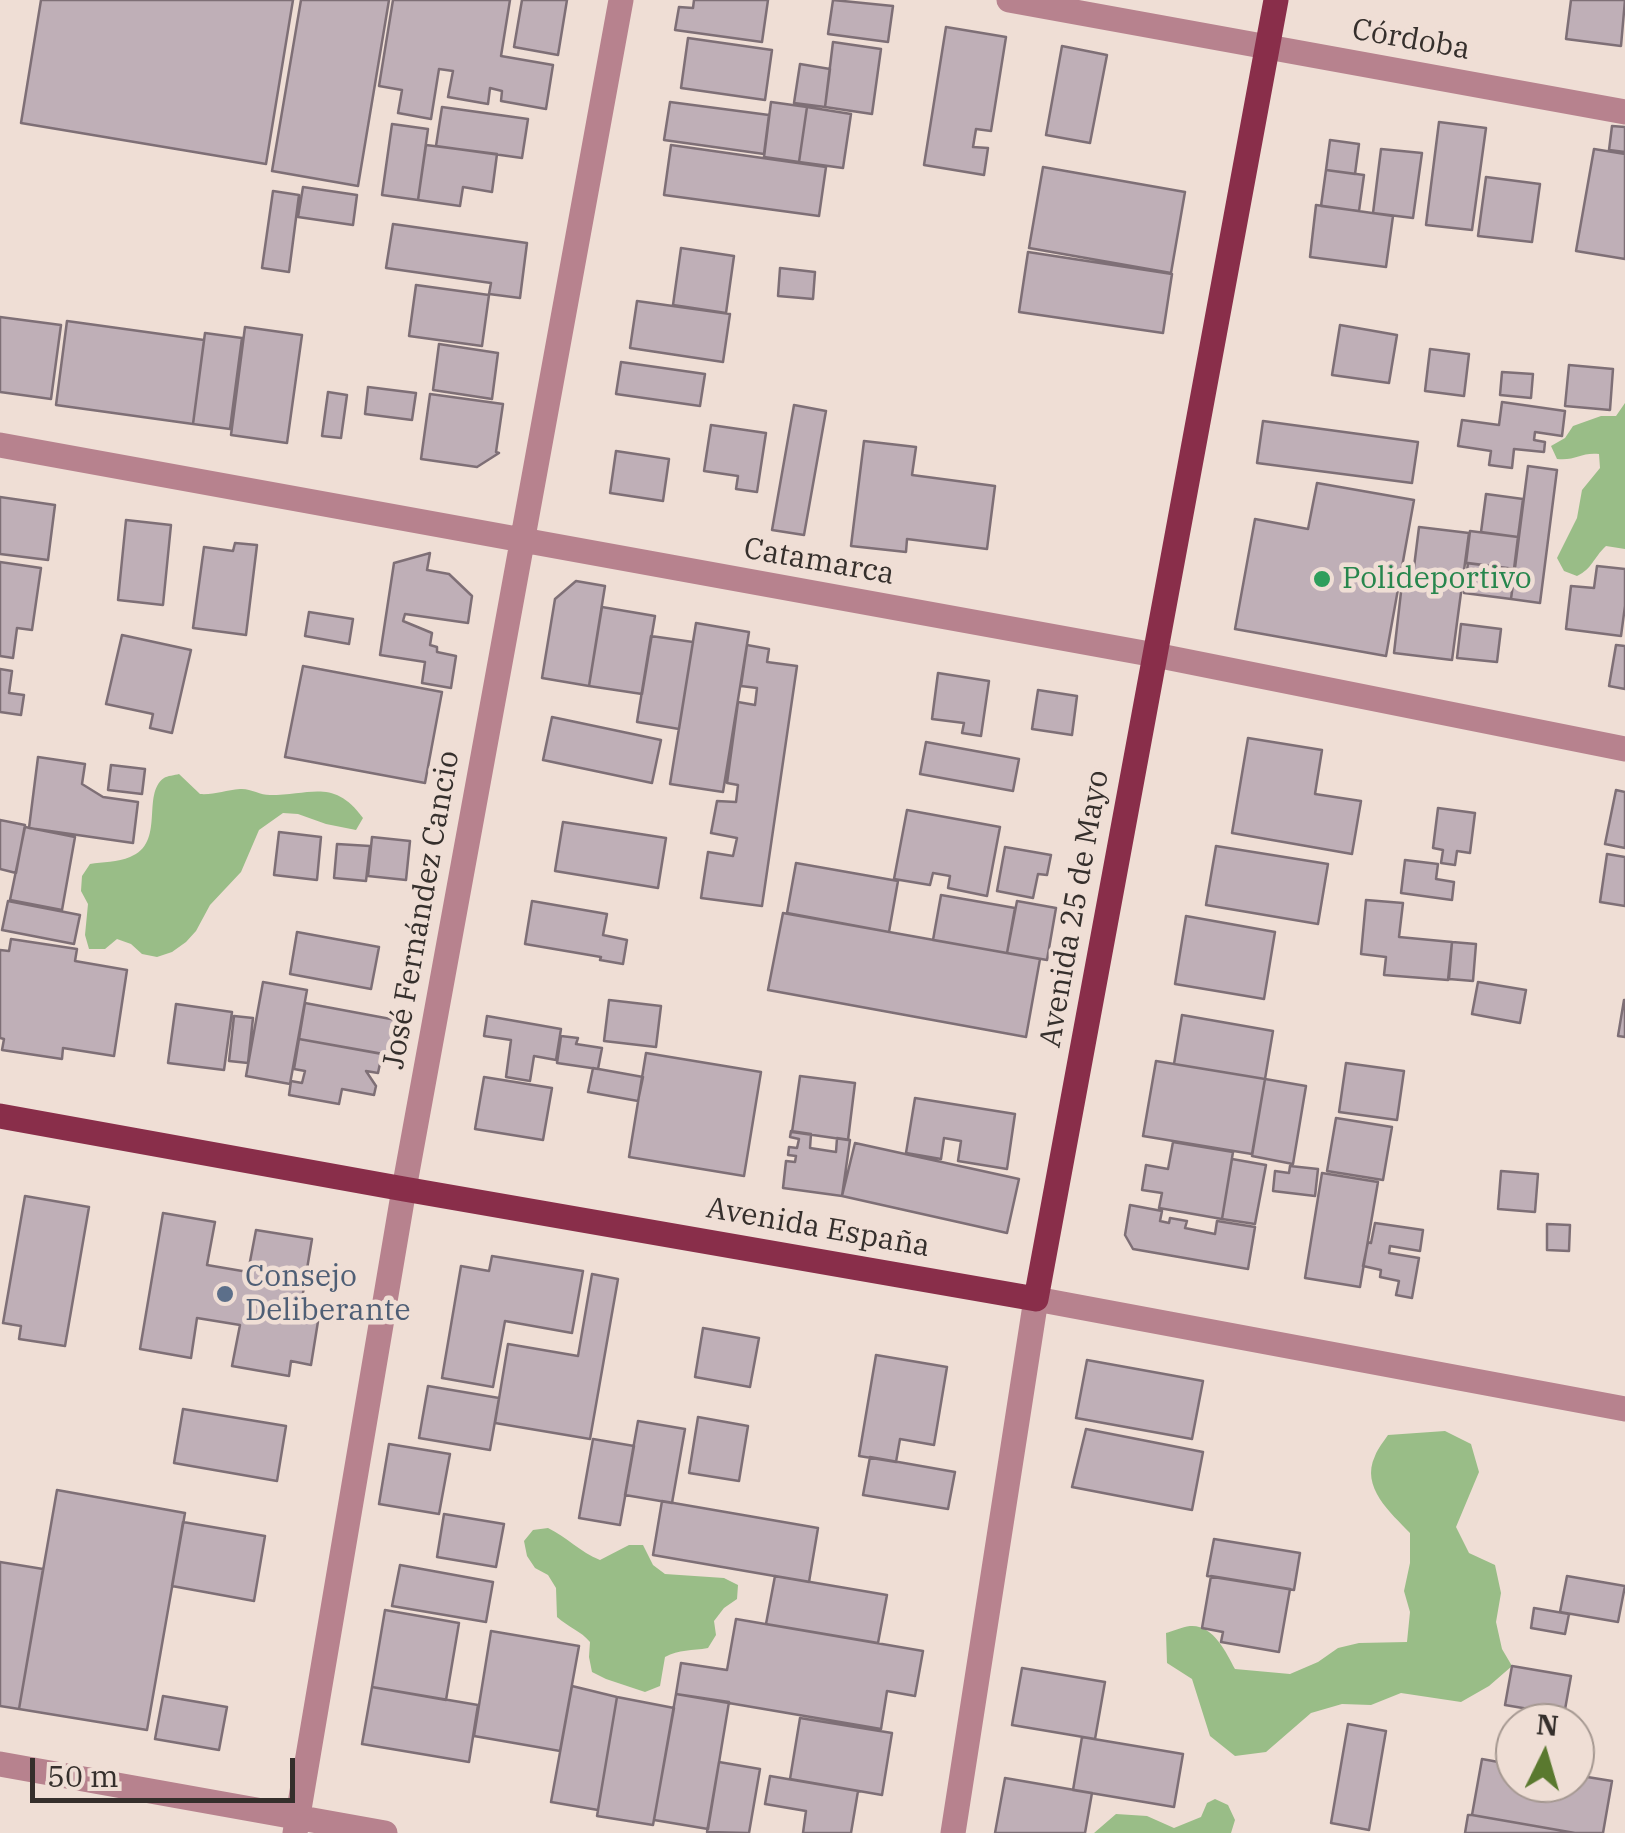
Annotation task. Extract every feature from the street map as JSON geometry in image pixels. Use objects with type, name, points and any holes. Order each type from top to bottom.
[{"type":"main road","name":"Avenida 25 de Mayo","points":[[1036,1299],[1276,0]]},
{"type":"main road","name":"Avenida España","points":[[0,1116],[1036,1299]]},
{"type":"street","name":"José Fernández Cancio","points":[[296,1825],[404,1190],[620,0]]},
{"type":"street","name":"Córdoba","points":[[1009,0],[1625,112]]},
{"type":"street","name":"Catamarca","points":[[0,445],[1155,655],[1625,749]]},
{"type":"street","name":"Avenida España","points":[[1036,1299],[1625,1409]]},
{"type":"street","name":"Avenida 25 de Mayo","points":[[953,1833],[1036,1299]]},
{"type":"street","points":[[0,1764],[296,1825],[385,1833]]},
{"type":"green space","points":[[1625,403],[1625,549],[1606,546],[1577,576],[1564,571],[1557,558],[1577,518],[1582,490],[1600,468],[1599,454],[1557,459],[1551,446],[1565,438],[1573,426],[1601,416],[1616,416]]},
{"type":"green space","points":[[179,774],[200,794],[244,789],[270,795],[332,793],[363,818],[356,830],[283,813],[259,830],[241,872],[210,905],[196,931],[172,952],[157,957],[142,954],[117,939],[105,949],[89,949],[85,935],[88,904],[81,891],[82,876],[90,864],[125,859],[141,850],[151,830],[157,785],[164,778]]},
{"type":"green space","points":[[1445,1431],[1471,1444],[1479,1472],[1456,1527],[1469,1553],[1495,1565],[1501,1593],[1496,1622],[1502,1649],[1512,1666],[1489,1686],[1461,1702],[1401,1693],[1371,1705],[1342,1704],[1311,1713],[1266,1752],[1235,1756],[1210,1736],[1192,1679],[1167,1663],[1166,1633],[1187,1627],[1205,1629],[1218,1640],[1235,1669],[1290,1674],[1338,1648],[1359,1643],[1407,1642],[1410,1612],[1404,1591],[1410,1563],[1410,1533],[1374,1489],[1371,1467],[1388,1435]]},
{"type":"green space","points":[[548,1528],[600,1560],[629,1545],[643,1545],[653,1565],[665,1574],[724,1578],[738,1585],[737,1599],[714,1621],[716,1635],[708,1648],[665,1657],[660,1686],[645,1692],[606,1679],[592,1672],[590,1642],[557,1617],[556,1588],[527,1556],[524,1541],[533,1530]]},
{"type":"green space","points":[[1215,1799],[1228,1805],[1235,1820],[1231,1833],[1094,1833],[1116,1814],[1147,1816],[1174,1828],[1201,1817],[1207,1803]]},
{"type":"building","points":[[41,0],[293,0],[266,164],[21,123]]},
{"type":"building","points":[[301,0],[389,0],[358,186],[272,171]]},
{"type":"building","points":[[393,0],[510,0],[501,56],[553,65],[546,109],[501,101],[502,91],[490,88],[488,104],[448,97],[453,71],[439,69],[431,119],[398,113],[402,90],[379,86]]},
{"type":"building","points":[[522,0],[567,0],[558,55],[514,47]]},
{"type":"building","points":[[694,0],[768,0],[762,42],[675,30],[679,7],[693,8]]},
{"type":"building","points":[[833,0],[893,6],[888,42],[828,34]]},
{"type":"building","points":[[1571,0],[1625,0],[1621,46],[1566,39]]},
{"type":"building","points":[[946,27],[1006,37],[991,131],[976,129],[973,147],[988,148],[984,175],[924,165]]},
{"type":"building","points":[[688,38],[772,50],[765,100],[681,88]]},
{"type":"building","points":[[833,42],[881,49],[872,114],[825,107]]},
{"type":"building","points":[[1062,46],[1107,55],[1090,143],[1046,135]]},
{"type":"building","points":[[800,64],[830,69],[825,107],[794,103]]},
{"type":"building","points":[[670,102],[769,115],[764,154],[664,140]]},
{"type":"building","points":[[771,102],[807,107],[799,162],[764,157]]},
{"type":"building","points":[[442,107],[528,119],[522,158],[436,146]]},
{"type":"building","points":[[807,107],[851,114],[843,168],[799,162]]},
{"type":"building","points":[[1439,122],[1486,128],[1472,230],[1426,225]]},
{"type":"building","points":[[392,124],[428,129],[418,200],[382,195]]},
{"type":"building","points":[[1612,126],[1625,127],[1625,152],[1609,150]]},
{"type":"building","points":[[1330,140],[1359,144],[1355,174],[1326,170]]},
{"type":"building","points":[[426,145],[497,154],[492,192],[463,187],[460,206],[418,200]]},
{"type":"building","points":[[671,145],[826,167],[819,216],[664,195]]},
{"type":"building","points":[[1381,149],[1422,153],[1413,218],[1373,213]]},
{"type":"building","points":[[1594,149],[1625,154],[1625,259],[1576,251]]},
{"type":"building","points":[[1043,167],[1185,192],[1171,273],[1029,248]]},
{"type":"building","points":[[1326,170],[1364,175],[1359,211],[1321,206]]},
{"type":"building","points":[[1486,177],[1540,184],[1532,242],[1478,236]]},
{"type":"building","points":[[303,187],[357,195],[353,225],[298,217]]},
{"type":"building","points":[[273,191],[299,195],[289,272],[262,268]]},
{"type":"building","points":[[1316,205],[1393,216],[1386,267],[1310,257]]},
{"type":"building","points":[[393,224],[527,243],[520,298],[489,294],[491,283],[386,268]]},
{"type":"building","points":[[681,248],[734,256],[726,313],[673,305]]},
{"type":"building","points":[[1028,252],[1172,274],[1163,333],[1019,312]]},
{"type":"building","points":[[780,268],[815,272],[813,299],[778,296]]},
{"type":"building","points":[[416,285],[489,295],[482,346],[409,336]]},
{"type":"building","points":[[637,301],[730,314],[723,362],[630,348]]},
{"type":"building","points":[[0,317],[61,325],[51,399],[0,392]]},
{"type":"building","points":[[67,321],[204,340],[193,424],[56,405]]},
{"type":"building","points":[[1340,325],[1397,335],[1389,383],[1332,375]]},
{"type":"building","points":[[245,327],[302,335],[287,443],[231,435]]},
{"type":"building","points":[[205,333],[242,338],[230,429],[193,424]]},
{"type":"building","points":[[439,344],[498,353],[492,399],[433,390]]},
{"type":"building","points":[[1430,349],[1469,354],[1464,396],[1425,391]]},
{"type":"building","points":[[621,362],[705,374],[700,406],[616,394]]},
{"type":"building","points":[[1569,365],[1613,369],[1610,410],[1565,406]]},
{"type":"building","points":[[1502,372],[1533,374],[1531,398],[1500,395]]},
{"type":"building","points":[[368,387],[416,393],[412,420],[365,414]]},
{"type":"building","points":[[328,392],[347,395],[341,438],[322,436]]},
{"type":"building","points":[[430,394],[503,404],[496,452],[499,453],[477,467],[421,459]]},
{"type":"building","points":[[1502,402],[1565,411],[1562,436],[1535,432],[1534,440],[1545,442],[1544,452],[1514,449],[1512,468],[1489,465],[1491,451],[1458,446],[1462,420],[1499,425]]},
{"type":"building","points":[[794,405],[826,411],[804,535],[772,530]]},
{"type":"building","points":[[1263,421],[1418,442],[1412,483],[1257,463]]},
{"type":"building","points":[[711,425],[766,433],[757,492],[736,489],[738,476],[704,471]]},
{"type":"building","points":[[864,441],[916,447],[912,475],[995,486],[987,549],[907,539],[906,552],[851,546]]},
{"type":"building","points":[[616,451],[669,459],[663,501],[610,493]]},
{"type":"building","points":[[1528,466],[1557,470],[1540,603],[1511,599]]},
{"type":"building","name":"Polideportivo","points":[[1317,483],[1414,500],[1386,656],[1235,629],[1255,519],[1308,529]]},
{"type":"building","points":[[1486,494],[1523,499],[1518,537],[1481,532]]},
{"type":"building","points":[[0,497],[55,505],[48,560],[0,554]]},
{"type":"building","points":[[126,520],[171,525],[163,605],[118,600]]},
{"type":"building","points":[[1419,527],[1469,533],[1452,660],[1394,653],[1404,566],[1414,567]]},
{"type":"building","points":[[1470,531],[1518,537],[1514,569],[1466,563]]},
{"type":"building","points":[[235,543],[257,545],[246,635],[193,628],[204,547],[233,551]]},
{"type":"building","points":[[430,553],[427,570],[449,574],[472,596],[468,623],[405,614],[403,621],[432,633],[430,645],[437,647],[437,652],[456,656],[451,688],[422,683],[425,662],[380,655],[394,563]]},
{"type":"building","points":[[0,562],[41,568],[32,630],[17,628],[13,658],[0,656]]},
{"type":"building","points":[[1468,563],[1515,569],[1511,599],[1464,593]]},
{"type":"building","points":[[1597,566],[1625,569],[1621,636],[1566,629],[1571,586],[1594,588]]},
{"type":"building","points":[[576,581],[605,586],[589,686],[542,678],[555,599]]},
{"type":"building","points":[[602,607],[655,616],[642,694],[589,686]]},
{"type":"building","points":[[309,612],[353,619],[349,644],[305,636]]},
{"type":"building","points":[[696,623],[749,632],[723,792],[670,784]]},
{"type":"building","points":[[1461,624],[1501,629],[1497,662],[1457,658]]},
{"type":"building","points":[[122,635],[191,650],[172,733],[150,728],[153,714],[106,704]]},
{"type":"building","points":[[651,636],[693,642],[679,729],[637,722]]},
{"type":"building","points":[[747,645],[769,649],[767,662],[797,666],[762,906],[701,898],[708,852],[733,856],[737,838],[711,833],[717,801],[736,802],[738,785],[727,783],[738,702],[755,705],[757,688],[741,686]]},
{"type":"building","points":[[1616,645],[1625,646],[1625,689],[1609,686]]},
{"type":"building","points":[[303,666],[442,692],[425,783],[285,757]]},
{"type":"building","points":[[0,669],[12,671],[9,693],[24,695],[21,715],[0,712]]},
{"type":"building","points":[[938,673],[989,681],[981,736],[962,733],[964,723],[932,719]]},
{"type":"building","points":[[1038,690],[1077,696],[1072,735],[1032,729]]},
{"type":"building","points":[[552,717],[661,740],[652,783],[543,760]]},
{"type":"building","points":[[1248,738],[1322,750],[1315,794],[1361,801],[1352,854],[1232,833]]},
{"type":"building","points":[[926,742],[1019,759],[1013,791],[920,774]]},
{"type":"building","points":[[38,757],[85,764],[82,784],[103,797],[138,802],[133,843],[29,828]]},
{"type":"building","points":[[111,765],[145,769],[142,794],[108,790]]},
{"type":"building","points":[[1616,790],[1625,792],[1625,848],[1605,844]]},
{"type":"building","points":[[1438,808],[1475,813],[1470,853],[1457,851],[1455,865],[1441,863],[1443,850],[1433,848]]},
{"type":"building","points":[[907,810],[1000,827],[987,896],[948,888],[950,876],[933,873],[930,885],[894,879]]},
{"type":"building","points":[[0,820],[25,825],[16,873],[0,869]]},
{"type":"building","points":[[563,822],[666,838],[658,888],[555,871]]},
{"type":"building","points":[[25,827],[75,837],[62,910],[10,900]]},
{"type":"building","points":[[279,832],[321,837],[317,880],[274,875]]},
{"type":"building","points":[[372,837],[410,841],[406,880],[368,876]]},
{"type":"building","points":[[337,844],[370,846],[366,881],[334,878]]},
{"type":"building","points":[[1216,846],[1328,864],[1318,924],[1206,905]]},
{"type":"building","points":[[1005,847],[1051,855],[1047,875],[1038,874],[1033,898],[997,891]]},
{"type":"building","points":[[1607,854],[1625,857],[1625,906],[1600,902]]},
{"type":"building","points":[[1405,860],[1438,864],[1436,879],[1454,882],[1452,900],[1401,893]]},
{"type":"building","points":[[796,863],[898,881],[889,932],[787,913]]},
{"type":"building","points":[[941,895],[1015,908],[1007,953],[933,940]]},
{"type":"building","points":[[1366,900],[1403,903],[1399,937],[1452,942],[1448,980],[1384,975],[1386,957],[1361,954]]},
{"type":"building","points":[[8,901],[80,915],[74,944],[2,930]]},
{"type":"building","points":[[532,901],[607,914],[603,935],[627,940],[623,964],[525,944]]},
{"type":"building","points":[[1017,901],[1056,908],[1047,960],[1007,953]]},
{"type":"building","points":[[783,913],[1040,959],[1026,1037],[768,990]]},
{"type":"building","points":[[1186,916],[1275,932],[1264,999],[1175,984]]},
{"type":"building","points":[[297,932],[379,947],[371,989],[290,974]]},
{"type":"building","points":[[11,939],[77,949],[75,961],[127,970],[114,1056],[63,1048],[62,1059],[2,1050],[0,950],[9,951]]},
{"type":"building","points":[[1452,942],[1476,944],[1473,981],[1449,979]]},
{"type":"building","points":[[263,982],[307,990],[290,1084],[246,1076]]},
{"type":"building","points":[[1478,982],[1526,990],[1520,1023],[1472,1014]]},
{"type":"building","points":[[609,1000],[661,1006],[656,1047],[604,1041]]},
{"type":"building","points":[[1625,1000],[1625,1037],[1618,1036]]},
{"type":"building","points":[[305,1003],[396,1020],[389,1055],[299,1039]]},
{"type":"building","points":[[176,1004],[232,1012],[224,1070],[168,1063]]},
{"type":"building","points":[[1182,1015],[1273,1031],[1265,1079],[1174,1064]]},
{"type":"building","points":[[234,1016],[253,1018],[248,1063],[229,1061]]},
{"type":"building","points":[[487,1016],[561,1029],[556,1060],[534,1056],[530,1081],[506,1077],[511,1040],[484,1036]]},
{"type":"building","points":[[561,1036],[578,1038],[576,1044],[602,1048],[598,1069],[557,1063]]},
{"type":"building","points":[[299,1039],[382,1054],[378,1073],[366,1071],[376,1086],[374,1095],[342,1089],[339,1104],[289,1095],[291,1081],[302,1083],[305,1071],[294,1069]]},
{"type":"building","points":[[646,1053],[761,1072],[744,1176],[629,1157]]},
{"type":"building","points":[[1156,1061],[1265,1079],[1252,1154],[1143,1136]]},
{"type":"building","points":[[1346,1063],[1404,1071],[1397,1120],[1339,1112]]},
{"type":"building","points":[[593,1068],[643,1077],[638,1101],[588,1092]]},
{"type":"building","points":[[800,1076],[855,1083],[848,1140],[792,1132]]},
{"type":"building","points":[[484,1077],[552,1088],[543,1140],[475,1129]]},
{"type":"building","points":[[1265,1079],[1306,1086],[1293,1164],[1252,1156]]},
{"type":"building","points":[[915,1098],[1015,1114],[1007,1169],[958,1161],[961,1141],[944,1138],[941,1159],[906,1153]]},
{"type":"building","points":[[1336,1118],[1392,1127],[1383,1180],[1327,1171]]},
{"type":"building","points":[[791,1131],[811,1134],[810,1148],[836,1152],[837,1138],[850,1140],[842,1196],[783,1188],[786,1161],[795,1162],[796,1156],[788,1155],[789,1147],[797,1148],[799,1139],[790,1137]]},
{"type":"building","points":[[1173,1142],[1233,1152],[1222,1219],[1159,1208],[1162,1193],[1142,1190],[1146,1165],[1168,1169]]},
{"type":"building","points":[[855,1143],[1019,1179],[1007,1233],[842,1196]]},
{"type":"building","points":[[1232,1159],[1266,1165],[1255,1224],[1222,1219]]},
{"type":"building","points":[[1290,1166],[1318,1169],[1315,1196],[1273,1191],[1275,1171],[1289,1173]]},
{"type":"building","points":[[1501,1171],[1538,1174],[1535,1212],[1498,1209]]},
{"type":"building","points":[[1322,1173],[1378,1182],[1360,1287],[1305,1278]]},
{"type":"building","points":[[25,1196],[89,1207],[65,1346],[19,1339],[21,1326],[3,1323]]},
{"type":"building","points":[[1130,1205],[1162,1211],[1160,1221],[1187,1221],[1185,1228],[1215,1234],[1217,1221],[1255,1227],[1248,1269],[1133,1249],[1125,1235]]},
{"type":"building","points":[[163,1213],[215,1222],[207,1265],[248,1272],[256,1230],[312,1239],[301,1305],[320,1309],[311,1365],[291,1361],[289,1376],[232,1366],[240,1325],[197,1318],[191,1358],[140,1349]]},
{"type":"building","points":[[1375,1223],[1423,1230],[1420,1251],[1390,1246],[1389,1253],[1419,1258],[1412,1298],[1396,1295],[1399,1281],[1380,1277],[1381,1270],[1363,1266]]},
{"type":"building","points":[[1547,1224],[1570,1225],[1569,1251],[1547,1250]]},
{"type":"building","points":[[492,1256],[583,1271],[572,1333],[505,1321],[493,1387],[442,1378],[461,1266],[489,1271]]},
{"type":"building","points":[[592,1274],[618,1279],[590,1439],[495,1423],[508,1344],[578,1356]]},
{"type":"building","points":[[703,1328],[759,1338],[750,1387],[695,1377]]},
{"type":"building","points":[[876,1355],[947,1367],[934,1445],[900,1439],[896,1462],[859,1456]]},
{"type":"building","points":[[1087,1360],[1203,1381],[1192,1439],[1076,1418]]},
{"type":"building","points":[[428,1386],[499,1398],[490,1450],[419,1438]]},
{"type":"building","points":[[183,1409],[286,1426],[277,1481],[174,1463]]},
{"type":"building","points":[[698,1417],[748,1426],[739,1481],[689,1473]]},
{"type":"building","points":[[638,1421],[685,1429],[672,1503],[625,1495]]},
{"type":"building","points":[[1086,1429],[1203,1452],[1192,1510],[1072,1487]]},
{"type":"building","points":[[593,1439],[634,1446],[620,1525],[579,1518]]},
{"type":"building","points":[[389,1444],[450,1454],[439,1514],[379,1504]]},
{"type":"building","points":[[870,1457],[955,1472],[948,1509],[863,1495]]},
{"type":"building","points":[[57,1490],[185,1513],[147,1730],[19,1709]]},
{"type":"building","points":[[662,1501],[818,1528],[809,1582],[653,1555]]},
{"type":"building","points":[[444,1514],[504,1524],[496,1567],[437,1557]]},
{"type":"building","points":[[183,1522],[265,1536],[254,1601],[172,1586]]},
{"type":"building","points":[[1214,1539],[1300,1553],[1294,1590],[1207,1576]]},
{"type":"building","points":[[0,1562],[43,1569],[19,1709],[0,1706]]},
{"type":"building","points":[[400,1565],[493,1582],[486,1622],[392,1606]]},
{"type":"building","points":[[775,1576],[887,1595],[878,1643],[766,1624]]},
{"type":"building","points":[[1211,1576],[1290,1589],[1279,1652],[1221,1642],[1223,1632],[1202,1628]]},
{"type":"building","points":[[1567,1576],[1625,1586],[1618,1622],[1560,1612]]},
{"type":"building","points":[[1534,1608],[1569,1614],[1565,1634],[1531,1628]]},
{"type":"building","points":[[385,1610],[459,1623],[446,1700],[372,1687]]},
{"type":"building","points":[[736,1619],[923,1651],[915,1696],[887,1691],[881,1729],[676,1694],[681,1663],[727,1670]]},
{"type":"building","points":[[491,1631],[579,1646],[560,1751],[474,1736]]},
{"type":"building","points":[[1512,1666],[1571,1676],[1566,1703],[1505,1703]]},
{"type":"building","points":[[1022,1668],[1105,1682],[1095,1739],[1012,1725]]},
{"type":"building","points":[[572,1686],[617,1697],[598,1810],[551,1802]]},
{"type":"building","points":[[372,1687],[478,1705],[469,1762],[362,1744]]},
{"type":"building","points":[[676,1694],[729,1702],[708,1829],[654,1820]]},
{"type":"building","points":[[163,1696],[227,1707],[219,1750],[155,1739]]},
{"type":"building","points":[[617,1697],[674,1708],[653,1825],[597,1816]]},
{"type":"building","points":[[800,1718],[892,1733],[882,1795],[790,1779]]},
{"type":"building","points":[[1348,1724],[1386,1731],[1369,1830],[1331,1823]]},
{"type":"building","points":[[1082,1737],[1183,1754],[1174,1807],[1073,1790]]},
{"type":"building","points":[[1482,1759],[1495,1761],[1495,1803],[1595,1803],[1595,1778],[1612,1781],[1603,1833],[1575,1833],[1472,1815]]},
{"type":"building","points":[[719,1762],[760,1769],[749,1833],[707,1832]]},
{"type":"building","points":[[770,1776],[858,1791],[851,1833],[803,1833],[806,1811],[765,1804]]},
{"type":"building","points":[[1005,1778],[1092,1793],[1085,1833],[995,1833]]},
{"type":"building","points":[[1468,1815],[1472,1815],[1575,1833],[1465,1833]]},
{"type":"place","name":"Polideportivo","points":[[1322,579]]},
{"type":"place","name":"Consejo Deliberante","points":[[225,1294]]}]
